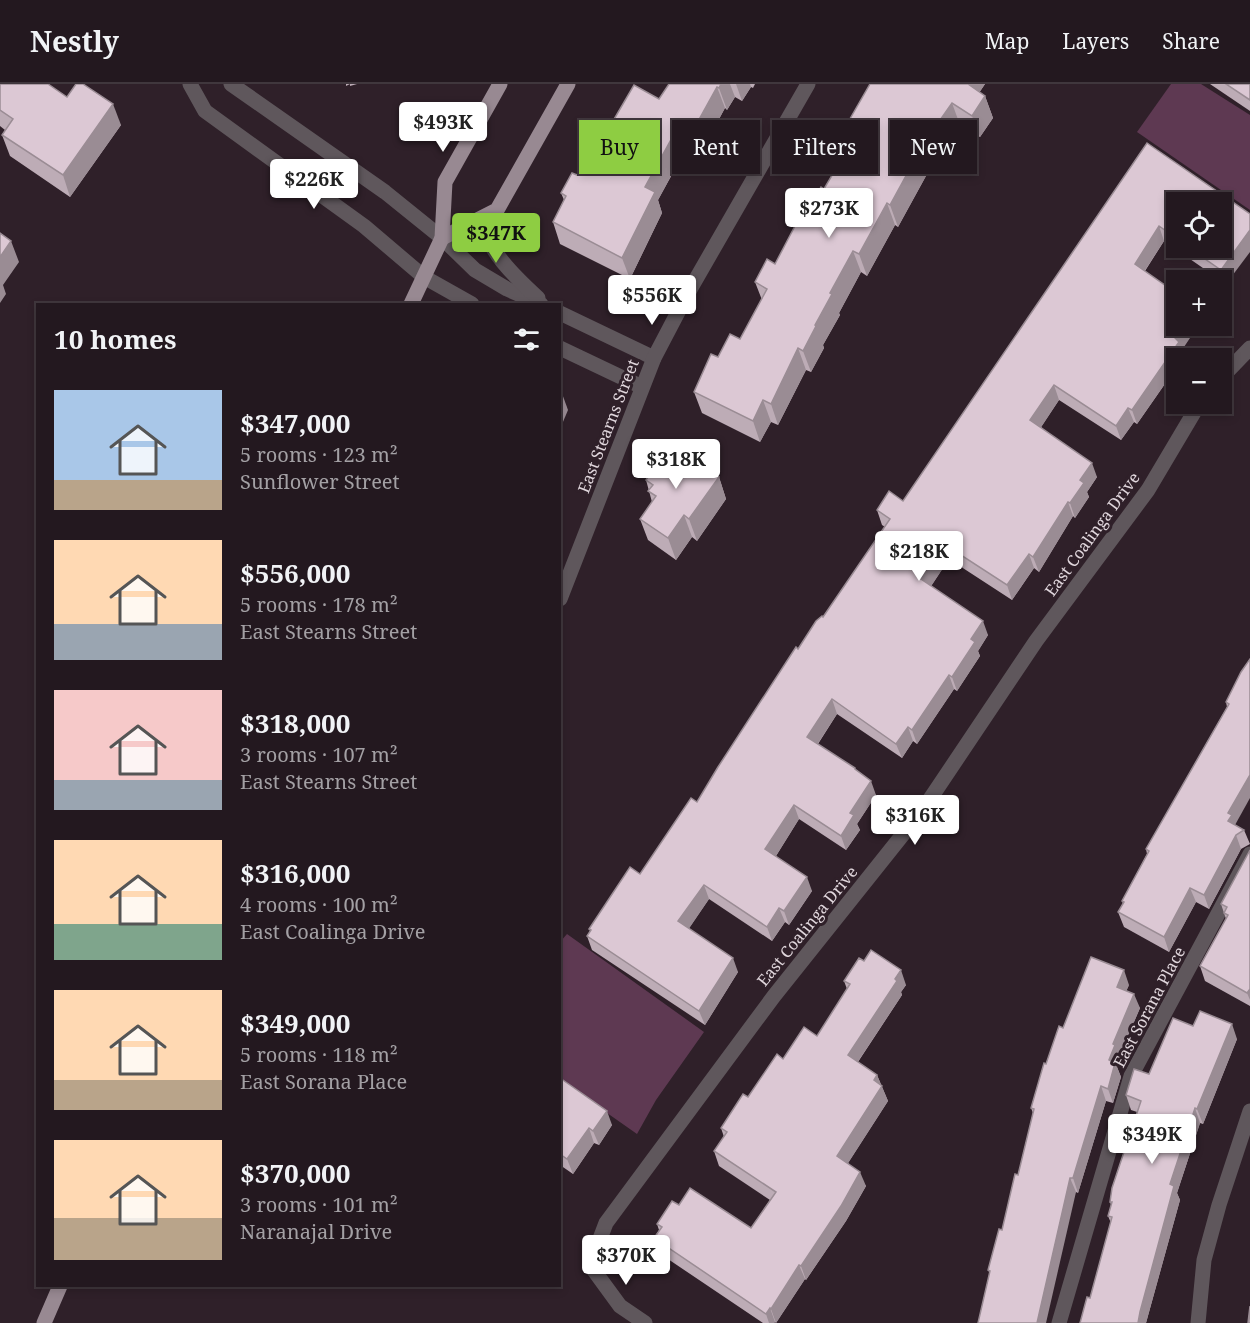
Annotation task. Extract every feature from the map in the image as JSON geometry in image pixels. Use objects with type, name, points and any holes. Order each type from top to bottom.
[{"type":"main road","points":[[411,303],[442,238],[446,182],[500,84]]},
{"type":"main road","points":[[442,238],[497,210],[568,84]]},
{"type":"main road","points":[[44,1323],[60,1287]]},
{"type":"street","points":[[190,84],[205,111],[364,226],[424,277],[470,303]]},
{"type":"street","points":[[231,84],[385,192],[442,238],[475,270],[507,289],[541,303]]},
{"type":"street","name":"East Stearns Street","points":[[561,596],[654,358],[688,293],[808,84]]},
{"type":"street","points":[[480,219],[483,233],[507,268],[542,303]]},
{"type":"street","points":[[561,313],[654,358]]},
{"type":"street","points":[[561,348],[642,387]]},
{"type":"street","points":[[1232,367],[1250,348]]},
{"type":"street","name":"East Coalinga Drive","points":[[645,1323],[620,1306],[590,1265],[606,1223],[774,996],[924,808],[1036,641],[1148,490],[1193,414]]},
{"type":"street","name":"East Sorana Place","points":[[1059,1323],[1131,1076],[1250,854]]},
{"type":"street","points":[[1198,1323],[1204,1260],[1219,1205],[1250,1111]]},
{"type":"shaded area","points":[[1171,84],[1201,84],[1250,115],[1250,210],[1232,198],[1232,192],[1224,192],[1137,132]]},
{"type":"shaded area","points":[[567,934],[704,1032],[656,1100],[637,1134],[561,1081],[561,941]]},
{"type":"building","points":[[0,84],[48,84],[67,97],[76,84],[83,84],[113,104],[63,175],[2,135],[13,119],[0,110]]},
{"type":"building","points":[[669,84],[721,84],[719,88],[717,87],[699,120],[672,120],[672,138],[660,160],[660,120],[614,120],[634,85],[659,99]]},
{"type":"building","points":[[870,84],[968,84],[985,96],[972,116],[952,103],[940,120],[890,120],[890,174],[907,174],[890,205],[887,203],[859,254],[853,251],[803,351],[798,348],[771,404],[763,400],[753,421],[694,392],[711,354],[718,357],[730,334],[740,339],[767,289],[755,282],[767,259],[775,264],[796,224],[793,223],[803,205],[809,208],[821,187],[824,189],[833,174],[878,174],[878,120],[849,120]]},
{"type":"building","points":[[1226,84],[1250,84],[1250,100]]},
{"type":"building","points":[[1147,143],[1218,192],[1166,192],[1166,231],[1159,226],[1135,264],[1166,286],[1166,336],[1176,336],[1175,338],[1179,342],[1175,348],[1166,348],[1166,361],[1132,410],[1128,408],[1116,426],[1054,385],[1030,420],[1092,463],[1080,480],[1084,483],[1070,503],[1068,502],[1033,557],[1029,554],[1007,585],[944,544],[921,579],[983,621],[971,639],[975,642],[952,677],[949,675],[912,730],[908,727],[896,744],[832,699],[807,737],[871,781],[850,813],[854,815],[841,836],[794,805],[765,849],[807,877],[784,911],[779,908],[767,927],[704,885],[678,921],[733,958],[699,1011],[587,936],[591,930],[589,929],[630,867],[640,874],[691,798],[697,802],[796,647],[798,649],[816,621],[823,617],[890,519],[877,510],[889,491],[903,501]]},
{"type":"building","points":[[579,171],[579,174],[652,174],[645,187],[655,192],[622,258],[553,222],[566,196],[561,193],[572,173],[577,175]]},
{"type":"building","points":[[1232,202],[1250,214],[1250,230],[1232,255]]},
{"type":"building","points":[[0,233],[11,241],[0,257]]},
{"type":"building","points":[[1204,258],[1230,258],[1221,270]]},
{"type":"building","points":[[670,444],[719,477],[689,519],[684,515],[668,538],[640,519],[656,496],[648,491],[653,485],[646,480]]},
{"type":"building","points":[[1250,659],[1250,775],[1228,813],[1232,815],[1228,821],[1244,830],[1236,835],[1204,895],[1190,888],[1164,937],[1118,912],[1149,851],[1146,849],[1229,704],[1226,702]]},
{"type":"building","points":[[1250,850],[1250,989],[1247,993],[1200,966],[1228,915],[1224,913],[1227,907],[1221,904]]},
{"type":"building","points":[[871,950],[901,970],[895,979],[897,981],[848,1055],[877,1075],[874,1080],[882,1086],[837,1156],[860,1172],[841,1206],[766,1314],[654,1238],[662,1227],[657,1224],[672,1201],[679,1205],[690,1188],[751,1228],[776,1192],[714,1151],[727,1132],[721,1128],[743,1094],[748,1097],[777,1054],[783,1059],[804,1027],[817,1036],[850,984],[844,981],[859,958],[864,961]]},
{"type":"building","points":[[1091,957],[1124,970],[1117,987],[1134,994],[1113,1044],[1115,1045],[1109,1060],[1115,1063],[1108,1089],[1101,1086],[1073,1178],[1070,1178],[1037,1323],[978,1323],[990,1271],[988,1270],[999,1229],[1002,1230],[1015,1174],[1018,1175],[1034,1109],[1031,1108],[1044,1063],[1046,1064],[1059,1026],[1063,1028]]},
{"type":"building","points":[[1200,1011],[1232,1024],[1197,1109],[1195,1108],[1170,1184],[1174,1186],[1138,1323],[1080,1323],[1087,1297],[1090,1298],[1112,1217],[1108,1216],[1112,1202],[1110,1202],[1112,1188],[1141,1101],[1126,1095],[1134,1069],[1149,1074],[1173,1018],[1193,1026]]},
{"type":"building","points":[[561,1079],[607,1111],[593,1131],[589,1128],[567,1159],[561,1155]]}]
